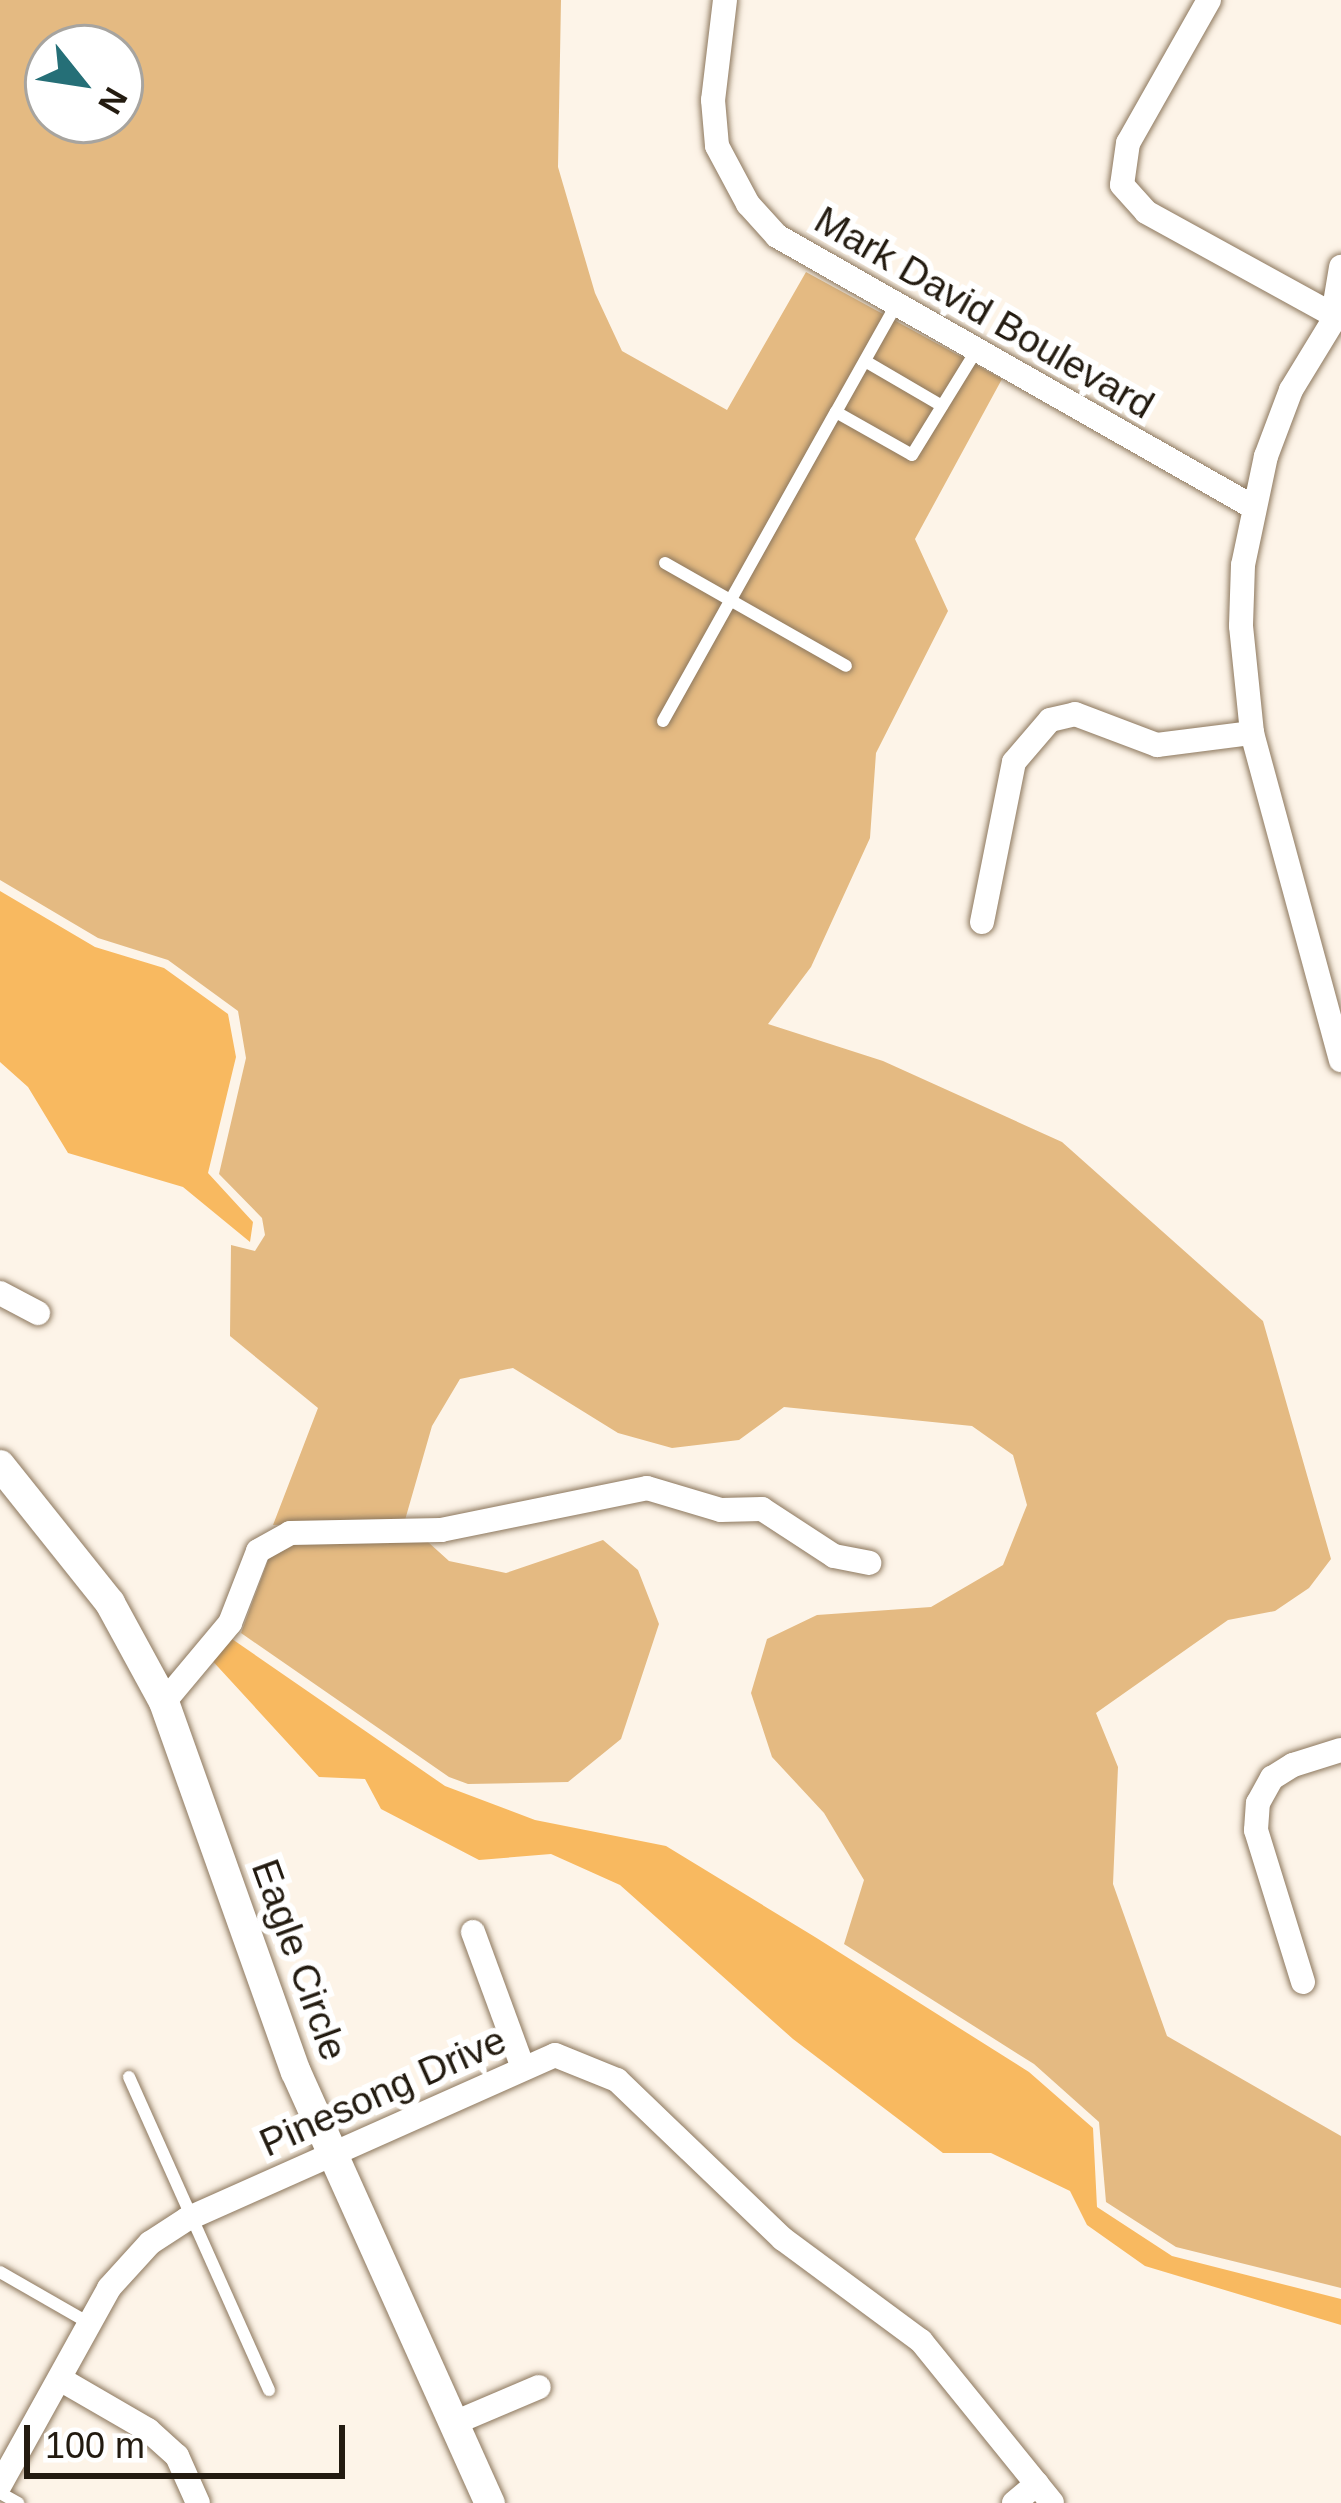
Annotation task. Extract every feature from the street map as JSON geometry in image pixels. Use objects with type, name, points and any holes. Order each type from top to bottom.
[{"type":"street","name":"Mark David Boulevard","points":[[725,0],[713,100],[717,146],[730,178],[777,236],[1253,507]]},
{"type":"street","points":[[1209,0],[1128,143],[1122,184],[1146,212],[1338,314]]},
{"type":"street","points":[[1341,267],[1338,314],[1291,390],[1253,507],[1241,626],[1252,734],[1341,1060]]},
{"type":"street","points":[[982,922],[1014,762],[1028,737],[1050,720],[1075,714],[1157,745],[1252,734]]},
{"type":"street","points":[[0,1292],[38,1313]]},
{"type":"street","name":"Eagle Circle","points":[[4,1477],[110,1603],[164,1702],[332,2153],[490,2503]]},
{"type":"street","points":[[164,1702],[230,1623],[258,1551],[290,1533],[441,1530],[647,1487],[721,1510],[761,1509],[834,1556],[869,1563]]},
{"type":"street","points":[[1304,1982],[1256,1830],[1258,1803],[1272,1778],[1293,1765],[1341,1750]]},
{"type":"street","points":[[473,1932],[523,2068]]},
{"type":"street","name":"Pinesong Drive","points":[[0,2489],[90,2324],[133,2259],[188,2219],[555,2055],[616,2080],[783,2240],[921,2341],[1045,2494]]},
{"type":"street","points":[[59,2379],[148,2430],[177,2456],[199,2503]]},
{"type":"street","points":[[454,2423],[539,2387]]},
{"type":"street","points":[[1014,2503],[1045,2494]]},
{"type":"lane","points":[[663,721],[896,305]]},
{"type":"lane","points":[[836,412],[912,455],[976,351]]},
{"type":"lane","points":[[866,361],[942,406]]},
{"type":"lane","points":[[665,563],[846,666]]},
{"type":"lane","points":[[129,2077],[188,2219],[269,2390]]},
{"type":"lane","points":[[0,2272],[90,2324]]},
{"type":"lane","points":[[0,2489],[18,2503]]},
{"type":"shaded area","points":[[0,0],[561,0],[558,167],[595,293],[622,351],[727,410],[806,272],[1002,379],[915,539],[948,611],[876,753],[870,838],[811,967],[768,1024],[883,1061],[1062,1142],[1263,1321],[1331,1559],[1309,1588],[1275,1611],[1228,1620],[1096,1713],[1118,1767],[1113,1884],[1167,2036],[1341,2136],[1341,2288],[1176,2247],[1106,2202],[1099,2122],[1034,2064],[844,1944],[864,1880],[824,1813],[772,1757],[751,1693],[767,1639],[817,1615],[931,1607],[1003,1565],[1027,1505],[1013,1455],[972,1426],[784,1407],[739,1440],[672,1448],[618,1433],[513,1368],[460,1379],[432,1426],[405,1520],[273,1525],[318,1408],[230,1336],[231,1245],[255,1251],[265,1235],[262,1218],[219,1174],[246,1058],[238,1011],[168,960],[98,938],[0,880]]},
{"type":"shaded area","points":[[0,891],[95,947],[164,968],[228,1014],[236,1057],[208,1173],[253,1222],[250,1242],[183,1187],[68,1153],[28,1087],[0,1062]]},
{"type":"shaded area","points":[[603,1540],[638,1570],[659,1624],[621,1739],[568,1782],[468,1784],[449,1777],[241,1633],[269,1558],[294,1545],[428,1542],[449,1561],[506,1573]]},
{"type":"shaded area","points":[[232,1639],[445,1786],[535,1820],[666,1846],[815,1937],[1029,2072],[1093,2128],[1097,2207],[1172,2256],[1341,2299],[1341,2325],[1145,2266],[1087,2225],[1070,2191],[991,2153],[943,2153],[793,2039],[620,1885],[551,1854],[479,1860],[381,1809],[365,1779],[319,1777],[208,1656]]}]
